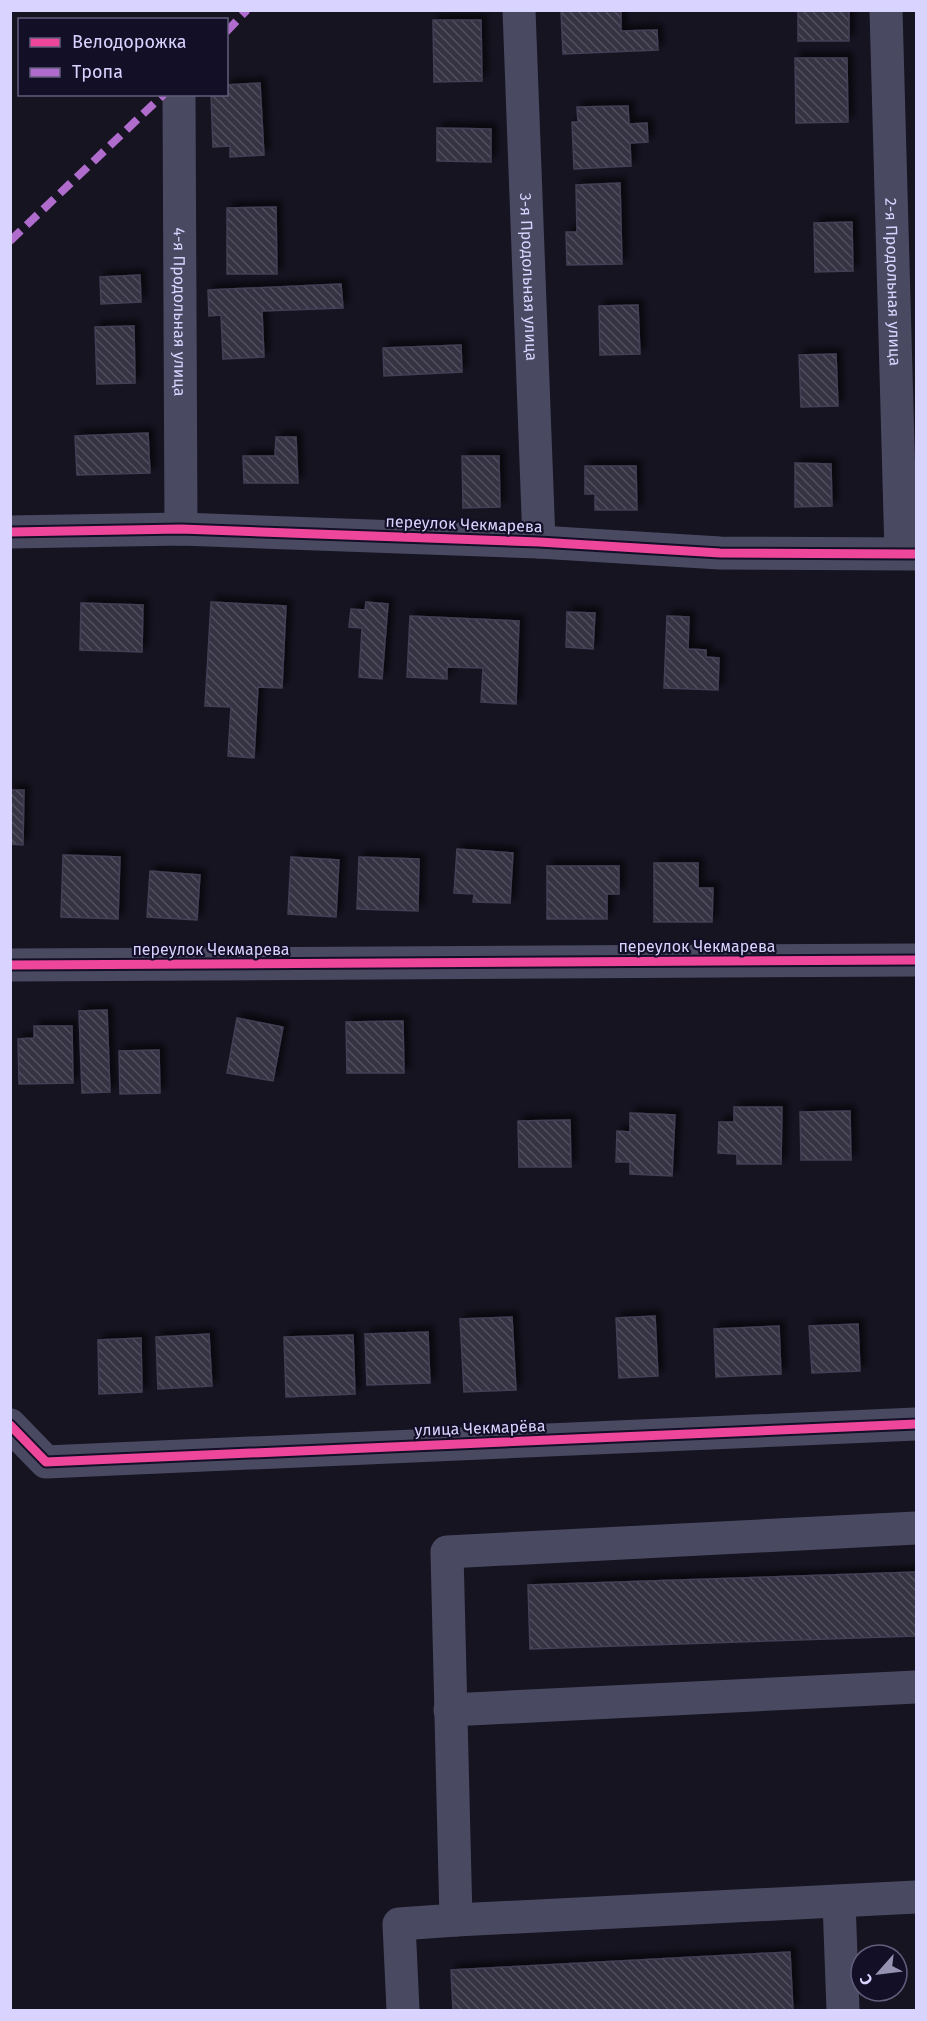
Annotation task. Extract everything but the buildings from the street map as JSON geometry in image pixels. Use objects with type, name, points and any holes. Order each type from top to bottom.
[{"type":"street","name":"3-я Продольная улица","points":[[519,10],[539,542]]},
{"type":"street","name":"2-я Продольная улица","points":[[886,10],[909,554]]},
{"type":"street","name":"4-я Продольная улица","points":[[179,96],[181,529]]},
{"type":"street","name":"переулок Чекмарева","points":[[10,532],[181,529],[539,542],[720,553],[909,554]]},
{"type":"street","name":"переулок Чекмарева","points":[[10,965],[916,960]]},
{"type":"street","name":"улица Чекмарёва","points":[[10,1425],[46,1462],[916,1424]]},
{"type":"street","points":[[456,1920],[447,1552],[916,1528]]},
{"type":"street","points":[[450,1710],[916,1687]]},
{"type":"street","points":[[403,2010],[399,1924],[916,1897]]},
{"type":"street","points":[[839,1902],[843,2010]]},
{"type":"marked path","points":[[228,30],[247,10]]},
{"type":"marked path","points":[[10,241],[162,96]]},
{"type":"cycle path","points":[[10,532],[181,529],[539,542],[720,553],[916,554]]},
{"type":"cycle path","points":[[10,965],[916,960]]},
{"type":"cycle path","points":[[10,1425],[46,1462],[916,1424]]}]
